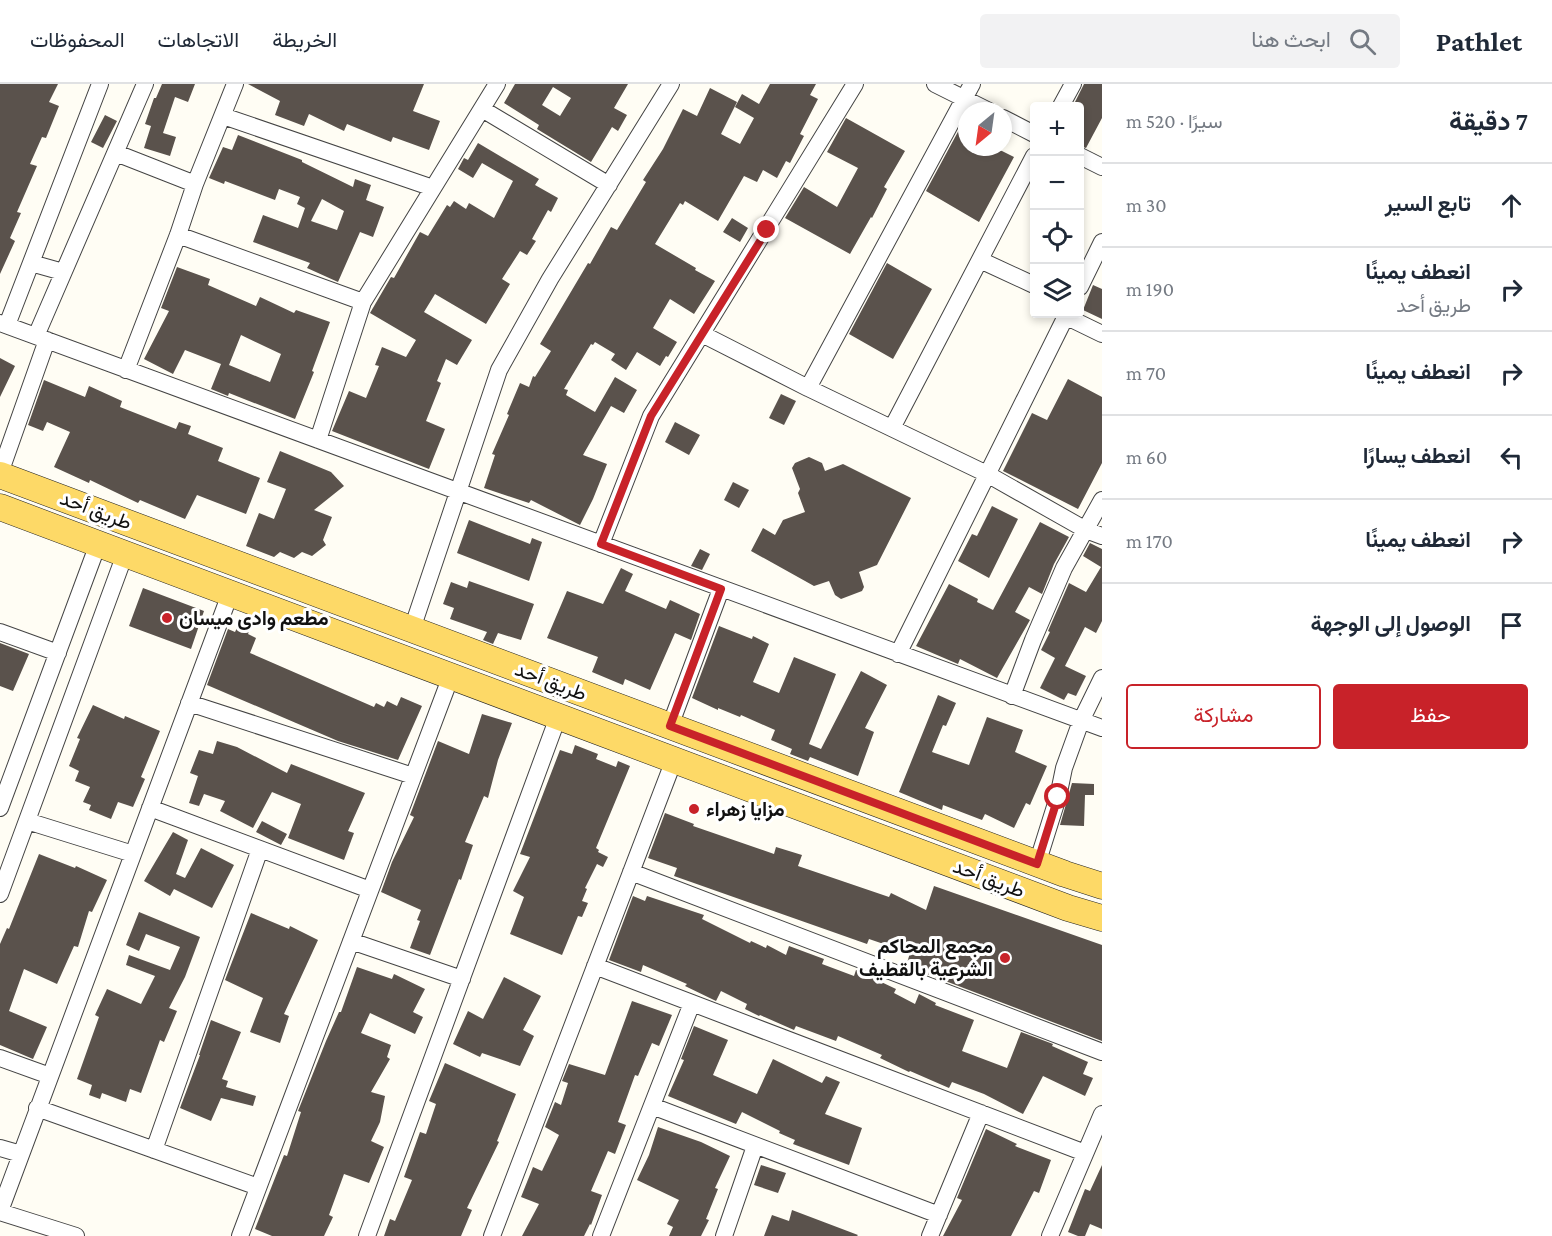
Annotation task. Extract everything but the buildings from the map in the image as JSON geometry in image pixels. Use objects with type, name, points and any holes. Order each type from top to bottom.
[{"type":"main road","name":"طريق أحد","points":[[0,474],[1037,864],[1102,886]]},
{"type":"main road","name":"طريق أحد","points":[[0,507],[1068,908],[1102,918]]},
{"type":"street","points":[[100,84],[31,263],[4,324],[1102,728]]},
{"type":"street","points":[[0,474],[63,272],[145,84]]},
{"type":"street","points":[[126,370],[195,184],[236,84]]},
{"type":"street","points":[[318,440],[363,302],[498,84]]},
{"type":"street","points":[[412,629],[499,370],[550,279],[671,84]]},
{"type":"street","points":[[601,544],[651,416],[855,84]]},
{"type":"street","points":[[935,84],[968,91],[980,102]]},
{"type":"street","points":[[1063,102],[1073,84]]},
{"type":"street","points":[[808,388],[968,91]]},
{"type":"street","points":[[482,109],[609,185]]},
{"type":"street","points":[[223,116],[433,188]]},
{"type":"street","points":[[1012,122],[1030,132]]},
{"type":"street","points":[[116,153],[195,184]]},
{"type":"street","points":[[1084,158],[1102,167]]},
{"type":"street","points":[[892,428],[1030,165]]},
{"type":"street","points":[[178,235],[363,302]]},
{"type":"street","points":[[1084,279],[1102,242]]},
{"type":"street","points":[[980,260],[1030,283]]},
{"type":"street","points":[[31,263],[63,272]]},
{"type":"street","points":[[898,654],[1065,318]]},
{"type":"street","points":[[1072,318],[1102,334]]},
{"type":"street","points":[[702,334],[987,474],[1094,533]]},
{"type":"street","points":[[1012,696],[1064,568],[1094,533],[1102,500]]},
{"type":"street","points":[[0,808],[98,544]]},
{"type":"street","points":[[0,894],[125,554]]},
{"type":"street","points":[[670,726],[721,589]]},
{"type":"street","points":[[76,1236],[0,1211],[230,594]]},
{"type":"street","points":[[0,632],[58,653]]},
{"type":"street","points":[[240,1236],[451,676]]},
{"type":"street","points":[[1037,864],[1058,797],[1064,768],[1081,721],[1102,678]]},
{"type":"street","points":[[189,703],[413,776]]},
{"type":"street","points":[[367,1236],[558,717]]},
{"type":"street","points":[[492,1236],[674,760]]},
{"type":"street","points":[[150,808],[370,890]]},
{"type":"street","points":[[27,821],[133,854]]},
{"type":"street","points":[[154,1150],[260,849]]},
{"type":"street","points":[[632,872],[1102,1052]]},
{"type":"street","points":[[351,941],[462,979]]},
{"type":"street","points":[[595,966],[1085,1154]]},
{"type":"street","points":[[601,1236],[692,1003]]},
{"type":"street","points":[[0,1058],[50,1076]]},
{"type":"street","points":[[652,1106],[939,1215]]},
{"type":"street","points":[[37,1108],[258,1187]]},
{"type":"street","points":[[930,1236],[981,1113]]},
{"type":"street","points":[[1050,1236],[1102,1114]]},
{"type":"street","points":[[724,1236],[755,1146]]},
{"type":"street","points":[[0,1148],[21,1154]]},
{"type":"place","name":"مطعم وادى ميسان","points":[[167,618]]},
{"type":"place","name":"مزايا زهراء","points":[[694,809]]},
{"type":"place","name":"مجمع المحاكم الشرعية بالقطيف","points":[[1005,958]]},
{"type":"route","points":[[767,230],[651,416],[601,544],[721,589],[670,726],[1037,864],[1058,797]]}]
